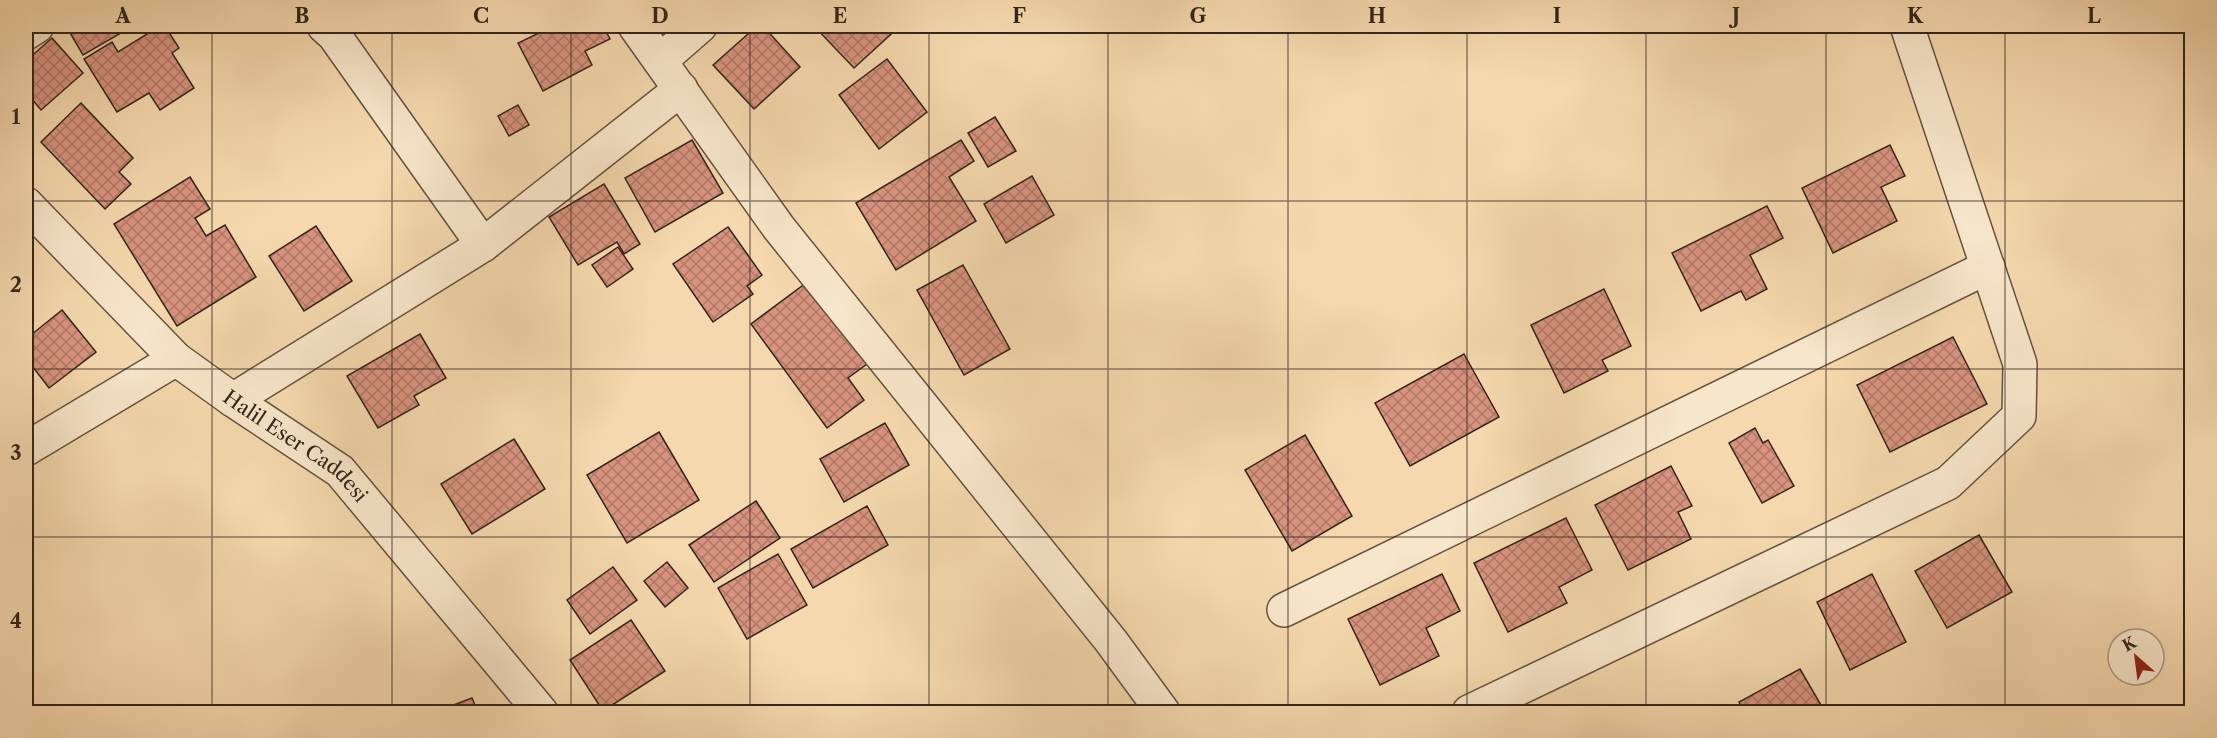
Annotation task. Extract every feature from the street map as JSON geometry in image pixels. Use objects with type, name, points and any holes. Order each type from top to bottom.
[{"type":"street","points":[[26,33],[37,26]]},
{"type":"street","points":[[324,26],[334,34],[483,245]]},
{"type":"street","points":[[635,26],[779,228],[1112,641],[1163,712]]},
{"type":"street","points":[[660,61],[700,26]]},
{"type":"street","points":[[1469,712],[1948,483],[2019,416],[2020,364],[1907,26]]},
{"type":"street","points":[[233,400],[483,245],[681,90]]},
{"type":"street","name":"Halil Eser Caddesi","points":[[26,204],[176,359],[340,471],[541,712]]},
{"type":"street","points":[[1284,610],[1988,267]]},
{"type":"street","points":[[26,449],[176,359]]},
{"type":"building","points":[[66,26],[133,26],[83,55]]},
{"type":"building","points":[[160,26],[165,26],[179,48],[172,53],[194,88],[160,110],[149,93],[117,112],[84,59],[112,42],[118,52]]},
{"type":"building","points":[[532,26],[603,26],[610,39],[585,51],[592,65],[543,91],[518,43],[537,34]]},
{"type":"building","points":[[757,26],[763,26],[800,67],[754,109],[713,65]]},
{"type":"building","points":[[814,26],[900,26],[854,68]]},
{"type":"building","points":[[52,38],[83,73],[41,110],[26,92],[26,61]]},
{"type":"building","points":[[887,59],[927,112],[879,149],[839,95]]},
{"type":"building","points":[[81,103],[133,158],[119,172],[131,184],[105,209],[41,142]]},
{"type":"building","points":[[518,105],[529,125],[509,136],[498,116]]},
{"type":"building","points":[[995,117],[1016,151],[988,167],[968,133]]},
{"type":"building","points":[[692,140],[723,193],[655,232],[625,178]]},
{"type":"building","points":[[961,140],[974,161],[949,177],[976,221],[896,270],[856,203]]},
{"type":"building","points":[[1890,145],[1905,176],[1881,187],[1897,221],[1833,253],[1802,188]]},
{"type":"building","points":[[1032,176],[1054,215],[1006,243],[984,204]]},
{"type":"building","points":[[190,177],[210,209],[195,218],[206,236],[225,225],[256,277],[177,326],[114,224]]},
{"type":"building","points":[[604,184],[640,244],[624,254],[617,242],[578,265],[549,217]]},
{"type":"building","points":[[1767,206],[1783,238],[1750,255],[1767,289],[1746,300],[1741,291],[1701,311],[1672,253]]},
{"type":"building","points":[[316,226],[352,281],[304,311],[269,256]]},
{"type":"building","points":[[728,227],[762,275],[747,286],[753,294],[713,322],[673,264]]},
{"type":"building","points":[[618,247],[633,269],[607,287],[592,265]]},
{"type":"building","points":[[963,265],[1010,349],[964,375],[917,290]]},
{"type":"building","points":[[806,283],[874,359],[848,378],[864,400],[827,428],[751,324]]},
{"type":"building","points":[[1604,289],[1631,346],[1602,360],[1608,371],[1564,393],[1531,325]]},
{"type":"building","points":[[62,310],[96,352],[49,388],[26,358],[26,339]]},
{"type":"building","points":[[420,334],[446,378],[414,396],[419,405],[378,428],[347,376]]},
{"type":"building","points":[[1953,337],[1987,404],[1890,452],[1857,385]]},
{"type":"building","points":[[1464,354],[1499,417],[1410,466],[1375,403]]},
{"type":"building","points":[[885,423],[909,465],[844,502],[820,459]]},
{"type":"building","points":[[1755,428],[1763,443],[1768,440],[1794,486],[1762,503],[1729,443]]},
{"type":"building","points":[[659,432],[699,500],[627,543],[587,475]]},
{"type":"building","points":[[1305,435],[1352,516],[1292,551],[1245,470]]},
{"type":"building","points":[[514,439],[545,489],[472,534],[441,484]]},
{"type":"building","points":[[1671,466],[1692,506],[1678,512],[1691,539],[1628,570],[1595,505]]},
{"type":"building","points":[[756,501],[780,538],[714,582],[689,545]]},
{"type":"building","points":[[867,506],[888,545],[813,588],[791,549]]},
{"type":"building","points":[[1566,518],[1592,570],[1559,587],[1567,603],[1508,632],[1474,563]]},
{"type":"building","points":[[1979,535],[2012,592],[1947,628],[1915,571]]},
{"type":"building","points":[[778,554],[807,605],[747,639],[718,588]]},
{"type":"building","points":[[667,562],[688,588],[665,607],[644,581]]},
{"type":"building","points":[[613,567],[637,600],[590,634],[567,600]]},
{"type":"building","points":[[1442,574],[1460,611],[1426,628],[1439,656],[1380,685],[1348,619]]},
{"type":"building","points":[[1872,574],[1906,642],[1850,670],[1817,602]]},
{"type":"building","points":[[631,620],[665,671],[603,711],[570,660]]},
{"type":"building","points":[[1800,669],[1825,712],[1744,712],[1739,702]]},
{"type":"building","points":[[472,698],[478,712],[435,712]]}]
